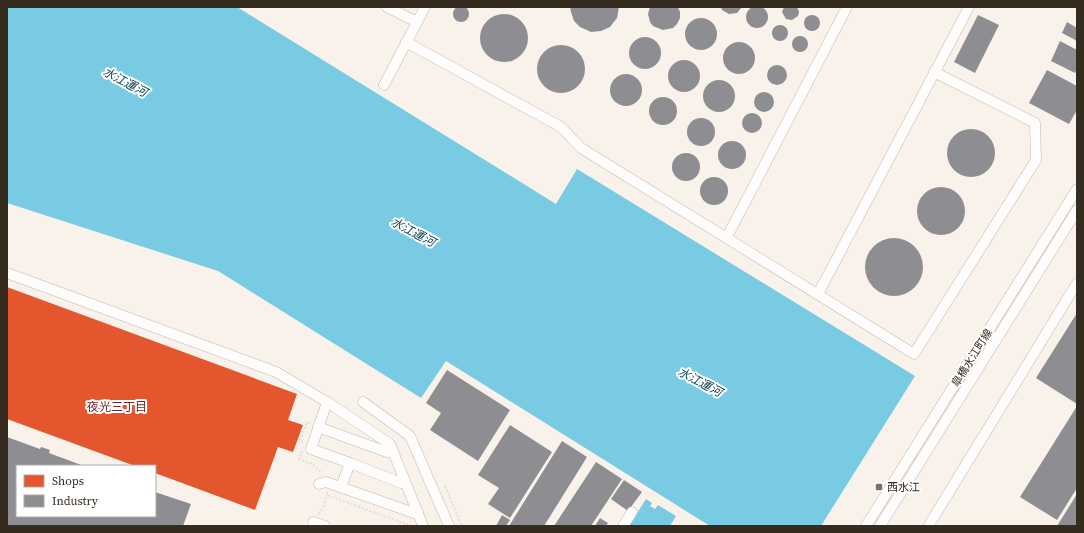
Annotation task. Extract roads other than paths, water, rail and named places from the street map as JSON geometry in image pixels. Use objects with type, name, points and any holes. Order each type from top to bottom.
[{"type":"street","points":[[387,7],[417,22]]},
{"type":"street","points":[[384,85],[425,7]]},
{"type":"street","points":[[818,294],[969,7]]},
{"type":"street","points":[[727,237],[844,8]]},
{"type":"street","points":[[406,42],[561,127],[581,148],[914,354],[1036,160],[1035,123],[934,72]]},
{"type":"street","name":"皐橋水江町線","points":[[866,526],[1077,189]]},
{"type":"street","name":"皐橋水江町線","points":[[880,526],[1077,210]]},
{"type":"street","points":[[7,273],[276,372],[327,402],[390,444],[423,526]]},
{"type":"street","points":[[930,526],[929,525],[1077,283]]},
{"type":"street","points":[[327,402],[311,449],[401,483],[405,481]]},
{"type":"street","points":[[363,402],[410,436],[449,526]]},
{"type":"street","points":[[318,427],[387,452],[393,451]]},
{"type":"street","points":[[341,487],[350,463]]},
{"type":"street","points":[[319,484],[326,482],[414,513],[418,512]]},
{"type":"street","points":[[623,526],[632,512]]},
{"type":"street","points":[[315,519],[325,526]]},
{"type":"water","name":"水江運河","points":[[7,7],[237,7],[556,204],[577,169],[915,376],[821,526],[710,526],[446,361],[421,398],[218,271],[7,203]]},
{"type":"water","points":[[646,499],[652,503],[650,506],[655,509],[658,505],[676,516],[670,526],[629,526]]},
{"type":"place","name":"西水江","points":[[879,487]]},
{"type":"district","name":"夜光三丁目","points":[[117,407]]}]
